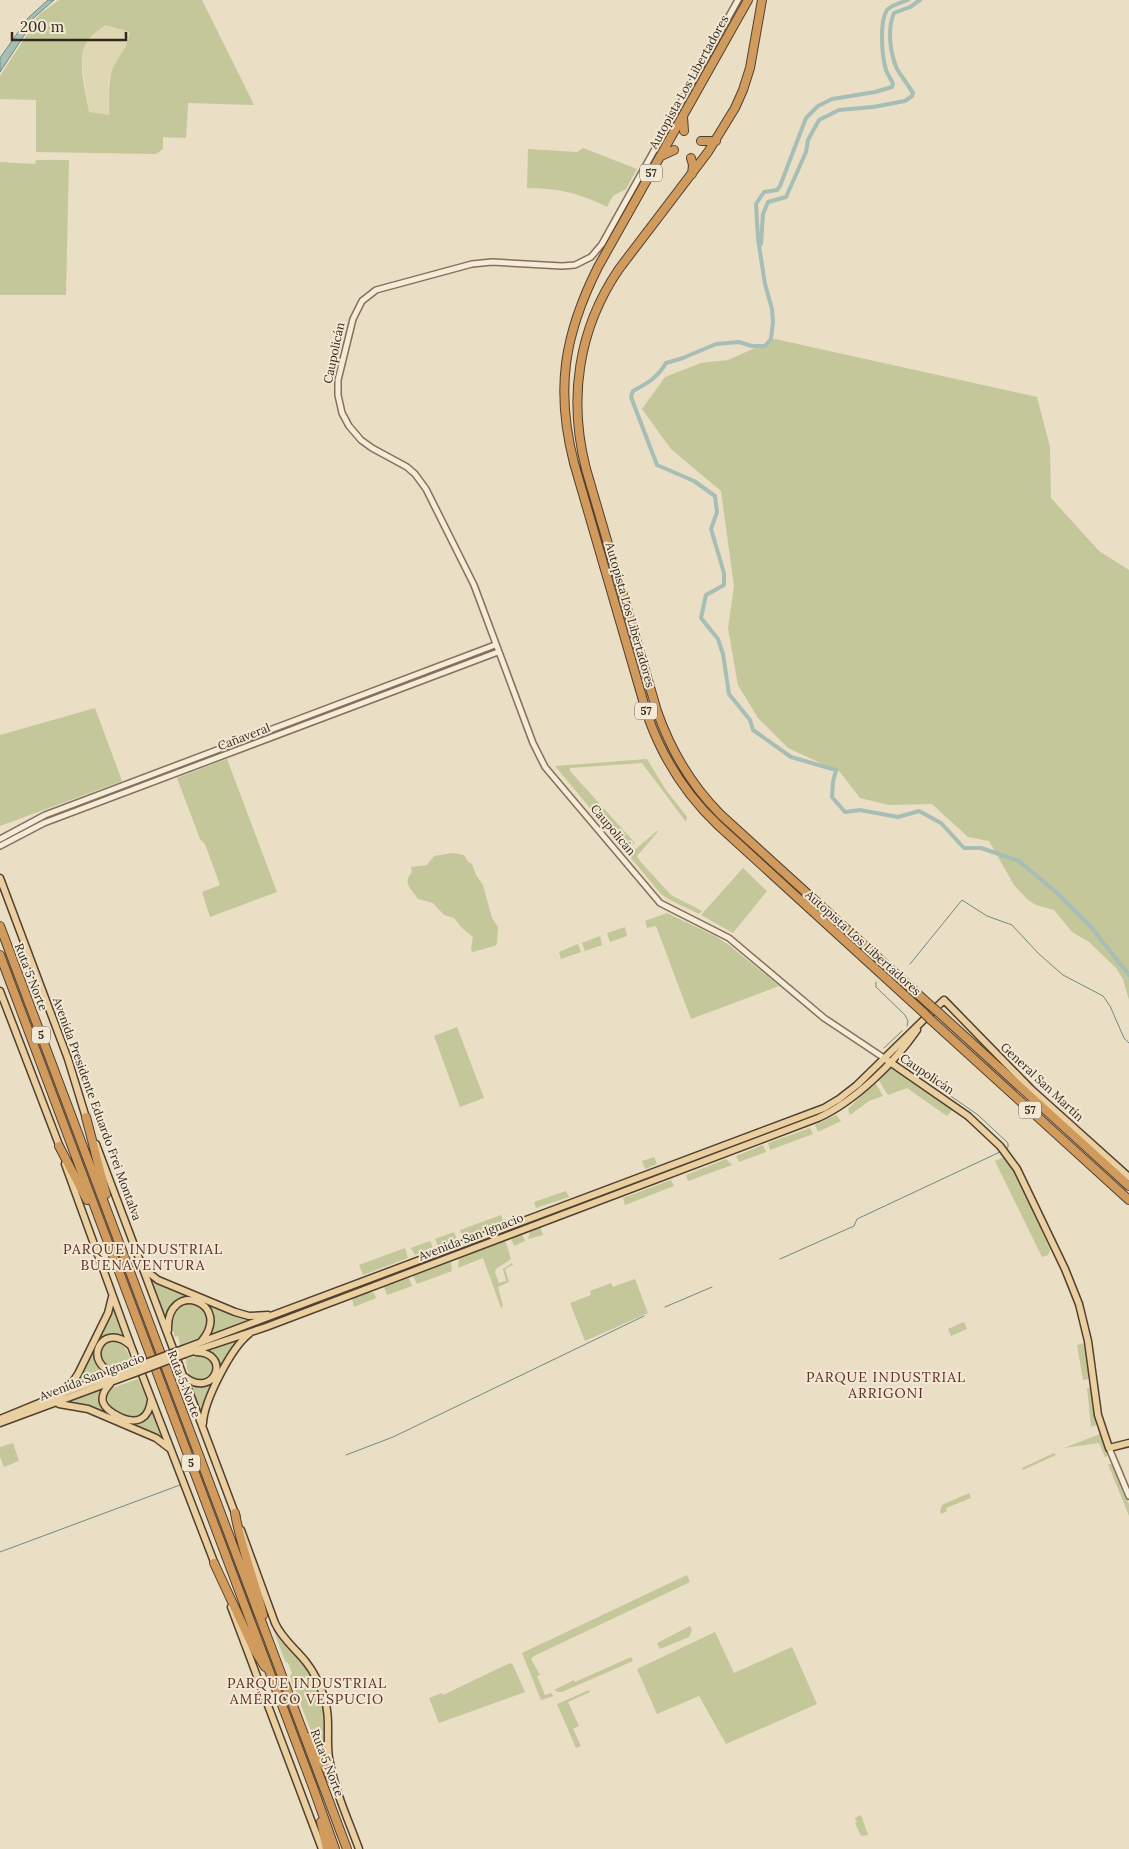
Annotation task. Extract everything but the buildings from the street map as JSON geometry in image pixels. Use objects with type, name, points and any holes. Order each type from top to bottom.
[{"type":"highway","name":"Autopista Los Libertadores","points":[[748,0],[598,267],[579,308],[569,341],[564,383],[565,418],[570,451],[646,709],[654,734],[670,766],[686,791],[704,812],[1129,1200]]},
{"type":"highway","name":"Autopista Los Libertadores","points":[[762,0],[754,50],[746,83],[735,108],[716,140],[692,174],[612,278],[601,298],[588,330],[579,364],[576,405],[580,442],[657,711],[668,742],[687,774],[703,796],[721,815],[1129,1186]]},
{"type":"highway","points":[[684,115],[684,131]]},
{"type":"highway","points":[[701,142],[716,140]]},
{"type":"highway","points":[[661,156],[674,150]]},
{"type":"highway","points":[[691,158],[693,165],[692,174]]},
{"type":"highway","name":"Ruta 5 Norte","points":[[0,926],[347,1849]]},
{"type":"highway","name":"Ruta 5 Norte","points":[[0,955],[273,1679],[335,1849]]},
{"type":"highway","points":[[86,1118],[116,1235]]},
{"type":"highway","points":[[59,1146],[110,1247]]},
{"type":"highway","points":[[235,1513],[258,1592],[271,1646]]},
{"type":"highway","points":[[214,1563],[254,1649],[273,1679]]},
{"type":"highway","points":[[302,1728],[312,1741],[335,1785]]},
{"type":"highway","points":[[314,1790],[327,1849]]},
{"type":"main road","name":"Avenida Presidente Eduardo Frei Montalva","points":[[0,878],[68,1059],[86,1118],[204,1428],[275,1623],[283,1637],[308,1664],[324,1697],[328,1718],[329,1759],[335,1785],[359,1849]]},
{"type":"main road","points":[[0,991],[59,1146],[131,1346],[322,1849]]},
{"type":"main road","name":"Avenida San Ignacio","points":[[649,1178],[776,1134],[826,1115],[840,1107],[857,1094],[875,1072],[944,1000]]},
{"type":"main road","name":"General San Martín","points":[[944,1000],[1031,1089],[1129,1176]]},
{"type":"main road","name":"Caupolicán","points":[[887,1060],[964,1113],[1002,1149],[1017,1169],[1076,1296],[1088,1341],[1099,1420],[1109,1448]]},
{"type":"main road","name":"Avenida San Ignacio","points":[[184,1352],[193,1352],[255,1331],[387,1277],[649,1178],[835,1102],[875,1072]]},
{"type":"main road","points":[[794,1119],[797,1126]]},
{"type":"main road","points":[[773,1127],[777,1130],[776,1134]]},
{"type":"main road","points":[[143,1268],[158,1280],[235,1312],[254,1316],[274,1315]]},
{"type":"main road","name":"Avenida San Ignacio","points":[[0,1421],[55,1404],[184,1352],[201,1342],[387,1277]]},
{"type":"main road","points":[[46,1400],[69,1385],[78,1374],[108,1313],[112,1293]]},
{"type":"main road","points":[[169,1336],[168,1320],[172,1308],[182,1301],[194,1300],[205,1306],[211,1319],[209,1330],[201,1342]]},
{"type":"main road","points":[[264,1319],[263,1323],[266,1326]]},
{"type":"main road","points":[[204,1428],[203,1419],[206,1406],[232,1354],[239,1344],[255,1331]]},
{"type":"main road","points":[[118,1374],[101,1366],[97,1357],[98,1347],[104,1340],[114,1337],[122,1339],[131,1346]]},
{"type":"main road","points":[[184,1377],[202,1384],[212,1379],[216,1373],[217,1365],[212,1356],[206,1352],[193,1352]]},
{"type":"main road","name":"Avenida San Ignacio","points":[[0,1421],[46,1400],[118,1374],[134,1371]]},
{"type":"main road","points":[[113,1381],[106,1388],[103,1396],[104,1406],[112,1413],[130,1421],[140,1420],[148,1414],[151,1399]]},
{"type":"main road","points":[[55,1404],[73,1405],[88,1409],[159,1440],[172,1452]]},
{"type":"main road","points":[[1109,1448],[1129,1443]]},
{"type":"street","name":"Caupolicán","points":[[738,0],[597,251],[588,260],[571,266],[480,263],[464,265],[376,290],[364,298],[356,310],[353,319],[338,385],[339,402],[344,417],[352,430],[364,443],[407,467],[426,489],[471,578],[495,645],[541,761],[655,898],[668,908],[729,938],[824,1018],[887,1060]]},
{"type":"street","name":"Cañaveral","points":[[0,839],[45,814],[495,645]]},
{"type":"street","name":"Cañaveral","points":[[0,846],[44,823],[498,652]]},
{"type":"street","name":"Caupolicán","points":[[1109,1448],[1129,1496]]},
{"type":"shaded area","points":[[105,25],[130,32],[128,45],[114,67],[108,83],[109,116],[89,112],[82,64],[84,45],[91,36]]},
{"type":"green space","points":[[59,0],[202,0],[254,105],[188,103],[186,138],[163,137],[163,149],[156,154],[36,152],[36,100],[0,99],[0,76],[32,27],[30,25],[40,14]],"holes":[[[105,25],[130,32],[127,43],[111,74],[109,115],[89,112],[82,68],[85,45],[91,36]]]},
{"type":"green space","points":[[583,148],[637,169],[626,189],[613,196],[607,207],[588,198],[568,192],[527,188],[528,149],[577,152]]},
{"type":"green space","points":[[36,160],[69,160],[66,295],[0,295],[0,162],[35,164]]},
{"type":"green space","points":[[775,339],[1037,397],[1050,447],[1051,498],[1099,551],[1129,570],[1129,1000],[1123,979],[1116,968],[1089,942],[1072,932],[1054,910],[1036,905],[1027,899],[1014,885],[989,841],[968,837],[932,804],[889,805],[860,798],[840,772],[788,748],[758,718],[738,685],[728,628],[734,586],[721,491],[671,449],[642,409],[665,377],[701,363],[728,360]]},
{"type":"green space","points":[[95,708],[122,781],[0,826],[0,735]]},
{"type":"green space","points":[[227,759],[277,892],[210,917],[202,892],[220,885],[177,778]]},
{"type":"green space","points":[[647,759],[666,790],[687,817],[686,822],[642,763],[570,768],[570,771],[635,843],[625,850],[555,766]]},
{"type":"green space","points":[[658,830],[637,856],[671,895],[702,911],[699,914],[661,894],[630,857],[631,853]]},
{"type":"green space","points":[[453,853],[464,855],[468,862],[472,864],[476,875],[483,885],[492,918],[498,927],[497,944],[495,946],[472,952],[473,937],[454,918],[444,915],[433,903],[418,899],[409,886],[408,880],[412,872],[411,867],[427,865],[434,856]]},
{"type":"green space","points":[[743,868],[767,891],[733,933],[701,915]]},
{"type":"green space","points":[[667,913],[715,936],[729,945],[779,986],[691,1019],[656,926],[647,928],[645,921]]},
{"type":"green space","points":[[625,927],[627,936],[610,942],[607,933]]},
{"type":"green space","points":[[600,936],[602,945],[585,951],[582,943]]},
{"type":"green space","points":[[578,944],[581,952],[561,959],[559,952]]},
{"type":"green space","points":[[457,1027],[484,1098],[460,1107],[434,1036]]},
{"type":"green space","points":[[890,1068],[952,1110],[947,1116],[907,1088],[888,1095],[878,1079]]},
{"type":"green space","points":[[875,1082],[883,1096],[869,1101],[850,1115],[848,1109]]},
{"type":"green space","points":[[836,1115],[841,1121],[818,1132],[815,1125]]},
{"type":"green space","points":[[810,1128],[813,1134],[770,1150],[768,1143]]},
{"type":"green space","points":[[763,1145],[766,1152],[739,1162],[736,1156]]},
{"type":"green space","points":[[654,1157],[657,1164],[645,1169],[642,1161]]},
{"type":"green space","points":[[1004,1157],[1014,1169],[1050,1250],[1048,1255],[1042,1257],[995,1161]]},
{"type":"green space","points":[[726,1159],[732,1165],[688,1181],[686,1175]]},
{"type":"green space","points":[[671,1180],[674,1186],[625,1205],[623,1198]]},
{"type":"green space","points":[[566,1191],[569,1197],[536,1208],[534,1202]]},
{"type":"green space","points":[[501,1215],[504,1222],[463,1237],[460,1230]]},
{"type":"green space","points":[[540,1227],[543,1235],[528,1239],[530,1231]]},
{"type":"green space","points":[[454,1232],[457,1240],[438,1246],[435,1239]]},
{"type":"green space","points":[[522,1234],[525,1241],[514,1246],[511,1238]]},
{"type":"green space","points":[[505,1240],[511,1259],[496,1269],[495,1272],[499,1283],[506,1281],[503,1269],[512,1263],[513,1265],[505,1269],[509,1282],[498,1287],[503,1306],[501,1308],[483,1258],[458,1268],[459,1259]]},
{"type":"green space","points":[[430,1241],[433,1248],[415,1255],[411,1248]]},
{"type":"green space","points":[[405,1248],[408,1258],[363,1275],[359,1265]]},
{"type":"green space","points":[[451,1262],[452,1271],[417,1284],[413,1276]]},
{"type":"green space","points":[[148,1276],[256,1318],[209,1336],[213,1324],[212,1314],[207,1306],[191,1298],[181,1300],[173,1306],[166,1317]]},
{"type":"green space","points":[[409,1278],[412,1286],[387,1295],[384,1287]]},
{"type":"green space","points":[[635,1279],[648,1313],[585,1341],[570,1303],[591,1295],[590,1291],[611,1283],[613,1287]]},
{"type":"green space","points":[[369,1292],[374,1293],[376,1298],[354,1307],[352,1298]]},
{"type":"green space","points":[[194,1302],[205,1309],[209,1322],[201,1337],[180,1345],[178,1336],[175,1337],[172,1329],[172,1311],[177,1305]]},
{"type":"green space","points":[[112,1305],[114,1305],[124,1338],[111,1335],[95,1353],[98,1365],[108,1373],[76,1385],[74,1384]]},
{"type":"green space","points":[[964,1322],[967,1329],[951,1336],[948,1329]]},
{"type":"green space","points":[[239,1340],[201,1415],[192,1384],[205,1387],[212,1382],[216,1371],[217,1359],[209,1350]]},
{"type":"green space","points":[[110,1342],[122,1345],[132,1363],[119,1369],[107,1367],[101,1355],[105,1346]]},
{"type":"green space","points":[[1084,1343],[1090,1377],[1083,1380],[1077,1345]]},
{"type":"green space","points":[[205,1355],[214,1363],[212,1376],[205,1381],[192,1379],[187,1369],[186,1359]]},
{"type":"green space","points":[[138,1379],[147,1402],[146,1412],[142,1416],[132,1417],[111,1407],[107,1397],[112,1388]]},
{"type":"green space","points":[[1087,1388],[1092,1388],[1096,1425],[1091,1427]]},
{"type":"green space","points":[[102,1390],[100,1400],[102,1408],[111,1416],[69,1402]]},
{"type":"green space","points":[[152,1412],[165,1442],[130,1424],[112,1416],[127,1422],[141,1423]]},
{"type":"green space","points":[[1100,1434],[1109,1455],[1105,1457],[1099,1443],[1064,1448]]},
{"type":"green space","points":[[13,1443],[19,1461],[4,1467],[0,1457],[0,1447]]},
{"type":"green space","points":[[1054,1453],[1056,1455],[1023,1470],[1022,1468]]},
{"type":"green space","points":[[1108,1464],[1113,1464],[1129,1504],[1129,1516]]},
{"type":"green space","points":[[969,1493],[971,1498],[946,1508],[947,1511],[941,1514],[942,1505]]},
{"type":"green space","points":[[687,1575],[690,1582],[534,1656],[531,1659],[540,1675],[537,1676],[545,1695],[551,1693],[554,1696],[541,1700],[522,1653]]},
{"type":"green space","points":[[690,1626],[692,1630],[689,1637],[660,1649],[657,1643]]},
{"type":"green space","points":[[275,1628],[305,1666],[322,1697],[326,1721],[326,1759],[314,1739],[290,1676],[292,1673],[288,1663],[285,1661],[273,1629]]},
{"type":"green space","points":[[715,1632],[734,1673],[792,1647],[817,1704],[726,1744],[699,1696],[657,1714],[637,1669]]},
{"type":"green space","points":[[631,1657],[633,1661],[562,1692],[554,1690],[574,1680],[575,1682]]},
{"type":"green space","points":[[510,1663],[513,1665],[525,1692],[439,1723],[429,1698],[442,1693],[443,1695]]},
{"type":"green space","points":[[589,1690],[590,1692],[568,1702],[579,1726],[573,1729],[581,1746],[576,1748],[557,1704]]},
{"type":"green space","points":[[861,1815],[868,1835],[861,1836],[855,1823],[857,1822],[855,1818]]},
{"type":"water","points":[[48,0],[54,0],[29,22],[27,31],[0,72],[0,58],[28,18]]},
{"type":"waterway","points":[[908,0],[889,8],[884,15],[883,57],[886,70],[893,84],[892,87],[875,92],[832,99],[818,106],[806,118],[780,186],[777,190],[764,192],[756,204],[758,239],[765,284],[772,309],[771,339],[765,346],[752,346],[739,342],[716,344],[666,363],[652,379],[633,391],[631,397],[657,465],[694,481],[715,496],[717,512],[711,529],[724,573],[724,585],[706,595],[701,618],[718,639],[723,654],[729,694],[750,720],[753,730],[791,757],[836,770],[832,797],[845,812],[860,810],[898,817],[919,811],[941,823],[964,848],[981,848],[1019,861],[1057,893],[1091,927],[1129,975]]},
{"type":"waterway","points":[[761,244],[763,214],[768,202],[786,197],[806,152],[808,140],[819,120],[839,110],[873,107],[905,101],[912,96],[913,93],[895,63],[890,41],[891,26],[894,13],[910,7],[920,0]]},
{"type":"waterway","points":[[910,964],[962,900],[987,916],[1012,925],[1039,954],[1063,975],[1103,996],[1110,1006],[1124,1038],[1129,1043]]},
{"type":"waterway","points":[[876,982],[876,987],[905,1015],[908,1021],[907,1026]]},
{"type":"waterway","points":[[884,1048],[902,1031]]},
{"type":"waterway","points":[[899,1059],[929,1081]]},
{"type":"waterway","points":[[935,1085],[978,1115],[1008,1143],[1006,1150]]},
{"type":"waterway","points":[[780,1259],[854,1226],[857,1219],[1000,1152]]},
{"type":"waterway","points":[[665,1307],[712,1287]]},
{"type":"waterway","points":[[346,1455],[393,1437],[644,1316]]},
{"type":"waterway","points":[[0,1552],[180,1485]]},
{"type":"district","name":"PARQUE INDUSTRIAL BUENAVENTURA","points":[[143,1258]]},
{"type":"district","name":"PARQUE INDUSTRIAL ARRIGONI","points":[[886,1385]]},
{"type":"district","name":"PARQUE INDUSTRIAL AMÉRICO VESPUCIO","points":[[307,1692]]}]
